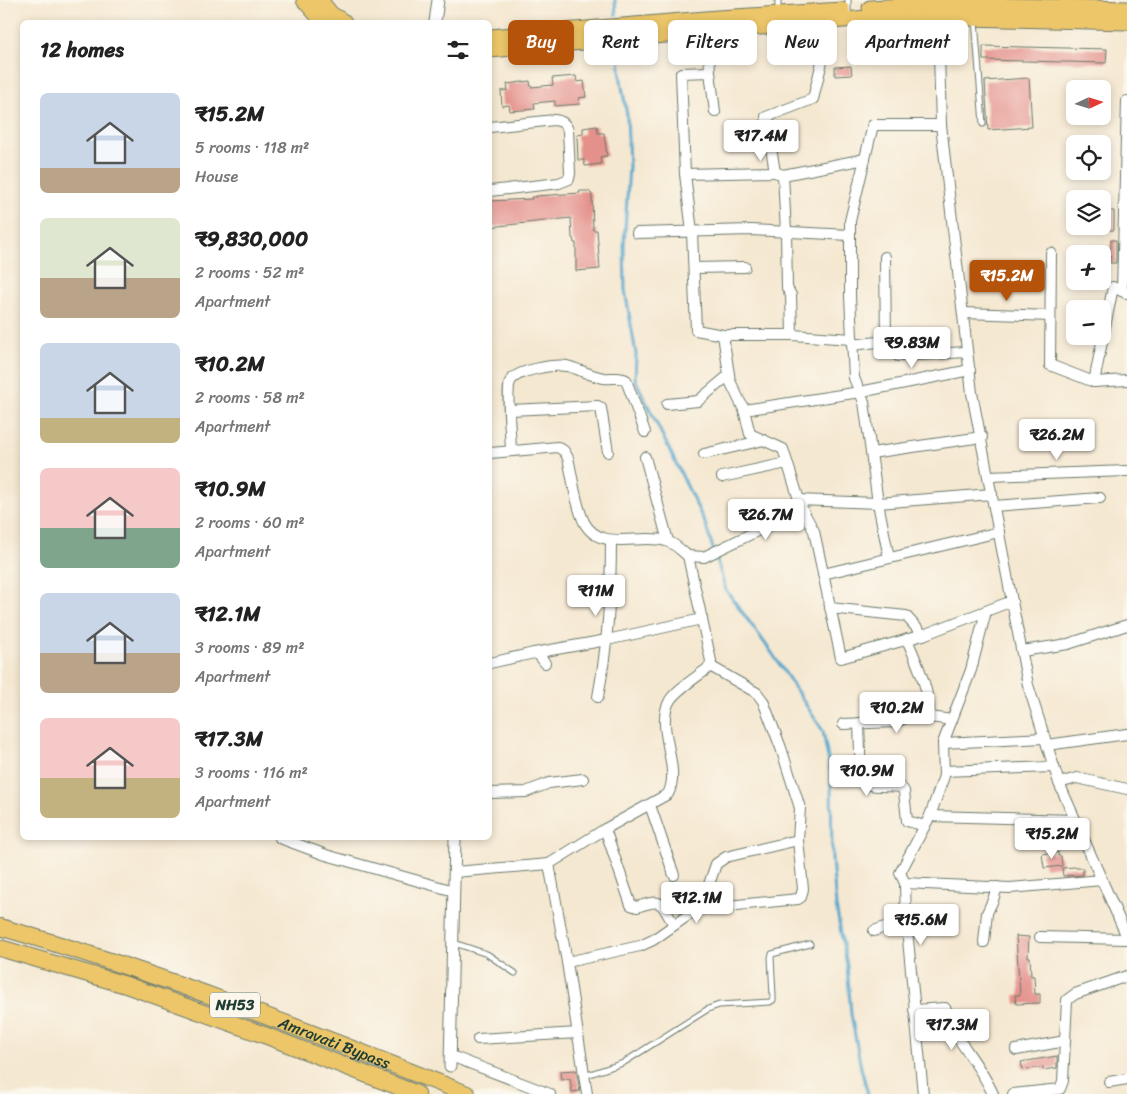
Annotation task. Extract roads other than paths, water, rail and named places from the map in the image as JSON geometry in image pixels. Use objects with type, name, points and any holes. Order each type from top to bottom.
[{"type":"highway","name":"Amravati Bypass","points":[[0,927],[134,970],[274,1019],[467,1094]]},
{"type":"highway","name":"Amravati Bypass","points":[[0,948],[126,985],[267,1036],[417,1094]]},
{"type":"main road","points":[[304,0],[321,20]]},
{"type":"main road","points":[[320,0],[331,14],[341,20]]},
{"type":"main road","points":[[757,25],[842,12],[1019,3],[1066,4],[1127,9]]},
{"type":"main road","points":[[492,37],[778,7],[842,12]]},
{"type":"main road","points":[[938,7],[975,18],[1127,22]]},
{"type":"main road","points":[[492,50],[668,36]]},
{"type":"street","points":[[435,20],[438,0]]},
{"type":"street","points":[[938,7],[941,124],[972,393],[982,437],[1028,685],[1059,783],[1127,938],[1040,937]]},
{"type":"street","points":[[792,335],[791,295],[787,288],[786,232],[779,174],[766,117],[813,99],[842,12]]},
{"type":"street","points":[[710,65],[715,112]]},
{"type":"street","points":[[710,72],[681,73],[685,174],[692,232],[696,330],[723,335],[792,335],[852,342],[886,341]]},
{"type":"street","points":[[1094,382],[1113,287],[1124,293],[1127,101]]},
{"type":"street","points":[[492,127],[554,120],[565,124],[568,130],[570,174],[569,179],[559,183],[492,191]]},
{"type":"street","points":[[889,558],[878,503],[864,402],[854,378],[850,296],[850,221],[873,125],[941,124]]},
{"type":"street","points":[[685,174],[779,174],[865,159]]},
{"type":"street","points":[[637,233],[752,230],[850,235]]},
{"type":"street","points":[[1051,253],[1050,364],[1094,382],[1127,380]]},
{"type":"street","points":[[885,257],[886,341],[898,356],[968,352]]},
{"type":"street","points":[[694,268],[744,266]]},
{"type":"street","points":[[963,313],[1050,316]]},
{"type":"street","points":[[723,335],[730,381],[744,410],[750,434],[782,449],[800,505],[814,531],[841,658],[923,635],[1012,601]]},
{"type":"street","points":[[512,451],[509,385],[515,375],[553,366],[565,366],[602,377],[620,377],[626,380],[645,432]]},
{"type":"street","points":[[744,410],[860,392],[970,370]]},
{"type":"street","points":[[667,404],[698,401],[729,375]]},
{"type":"street","points":[[510,410],[598,406],[603,414],[608,452]]},
{"type":"street","points":[[872,453],[982,437]]},
{"type":"street","points":[[704,454],[764,440]]},
{"type":"street","points":[[492,453],[552,446],[564,450],[568,458],[580,509],[585,524],[592,534],[610,540],[668,542],[688,556],[704,557],[720,550],[800,505],[878,503],[992,494]]},
{"type":"street","points":[[645,457],[668,542]]},
{"type":"street","points":[[722,477],[787,464]]},
{"type":"street","points":[[988,476],[1127,471]]},
{"type":"street","points":[[994,506],[1100,498]]},
{"type":"street","points":[[823,574],[999,532]]},
{"type":"street","points":[[598,697],[605,662],[611,597],[610,540]]},
{"type":"street","points":[[688,556],[710,656],[710,666]]},
{"type":"street","points":[[830,608],[906,616],[923,635]]},
{"type":"street","points":[[923,1094],[906,919],[905,883],[900,873],[930,816],[944,776],[943,743],[971,670],[986,611]]},
{"type":"street","points":[[492,663],[702,619]]},
{"type":"street","points":[[1022,651],[1068,644],[1127,625]]},
{"type":"street","points":[[907,639],[924,680],[929,717]]},
{"type":"street","points":[[534,653],[545,663]]},
{"type":"street","points":[[455,872],[549,864],[605,829],[668,794],[672,781],[665,722],[668,702],[710,666]]},
{"type":"street","points":[[567,962],[640,946],[698,909],[801,897],[803,889],[798,840],[800,808],[781,748],[761,697],[710,666]]},
{"type":"street","points":[[843,724],[896,722],[916,715],[952,720]]},
{"type":"street","points":[[859,723],[861,780],[868,785],[901,787],[904,791],[907,821],[925,826]]},
{"type":"street","points":[[943,743],[1045,742],[1127,734]]},
{"type":"street","points":[[944,771],[1054,767]]},
{"type":"street","points":[[1059,783],[1077,778],[1127,788]]},
{"type":"street","points":[[492,793],[526,792],[549,783],[583,779]]},
{"type":"street","points":[[650,805],[674,875]]},
{"type":"street","points":[[930,816],[1075,820]]},
{"type":"street","points":[[605,829],[631,905],[637,907],[653,901],[658,902],[674,925]]},
{"type":"street","points":[[285,840],[326,855],[454,891]]},
{"type":"street","points":[[455,840],[451,1061],[550,1094]]},
{"type":"street","points":[[698,909],[716,864],[720,860],[798,840]]},
{"type":"street","points":[[549,864],[567,962],[587,1094]]},
{"type":"street","points":[[905,883],[1010,888],[1102,880]]},
{"type":"street","points":[[984,942],[987,913],[997,887]]},
{"type":"street","points":[[874,931],[906,919]]},
{"type":"street","points":[[1013,1094],[1060,1089],[1063,1081],[1066,1004],[1070,997],[1127,976]]},
{"type":"street","points":[[914,1010],[945,1008],[948,1011],[953,1029],[993,1094]]},
{"type":"street","points":[[478,1039],[578,1033]]},
{"type":"street","points":[[1016,1050],[1064,1040]]},
{"type":"street","points":[[1109,1082],[1127,1078]]},
{"type":"lane","points":[[975,18],[983,124]]},
{"type":"lane","points":[[453,942],[487,954],[515,972]]},
{"type":"lane","points":[[584,1076],[623,1063],[708,1009],[719,1005],[770,1002],[773,1000],[772,954],[810,944]]},
{"type":"waterway","points":[[615,0],[616,15]]},
{"type":"waterway","points":[[620,65],[627,115],[629,167],[624,245],[625,290],[636,354],[635,379],[705,523],[726,590],[772,653],[823,731],[831,775],[832,859],[836,906],[847,965],[851,1014],[868,1094]]}]
